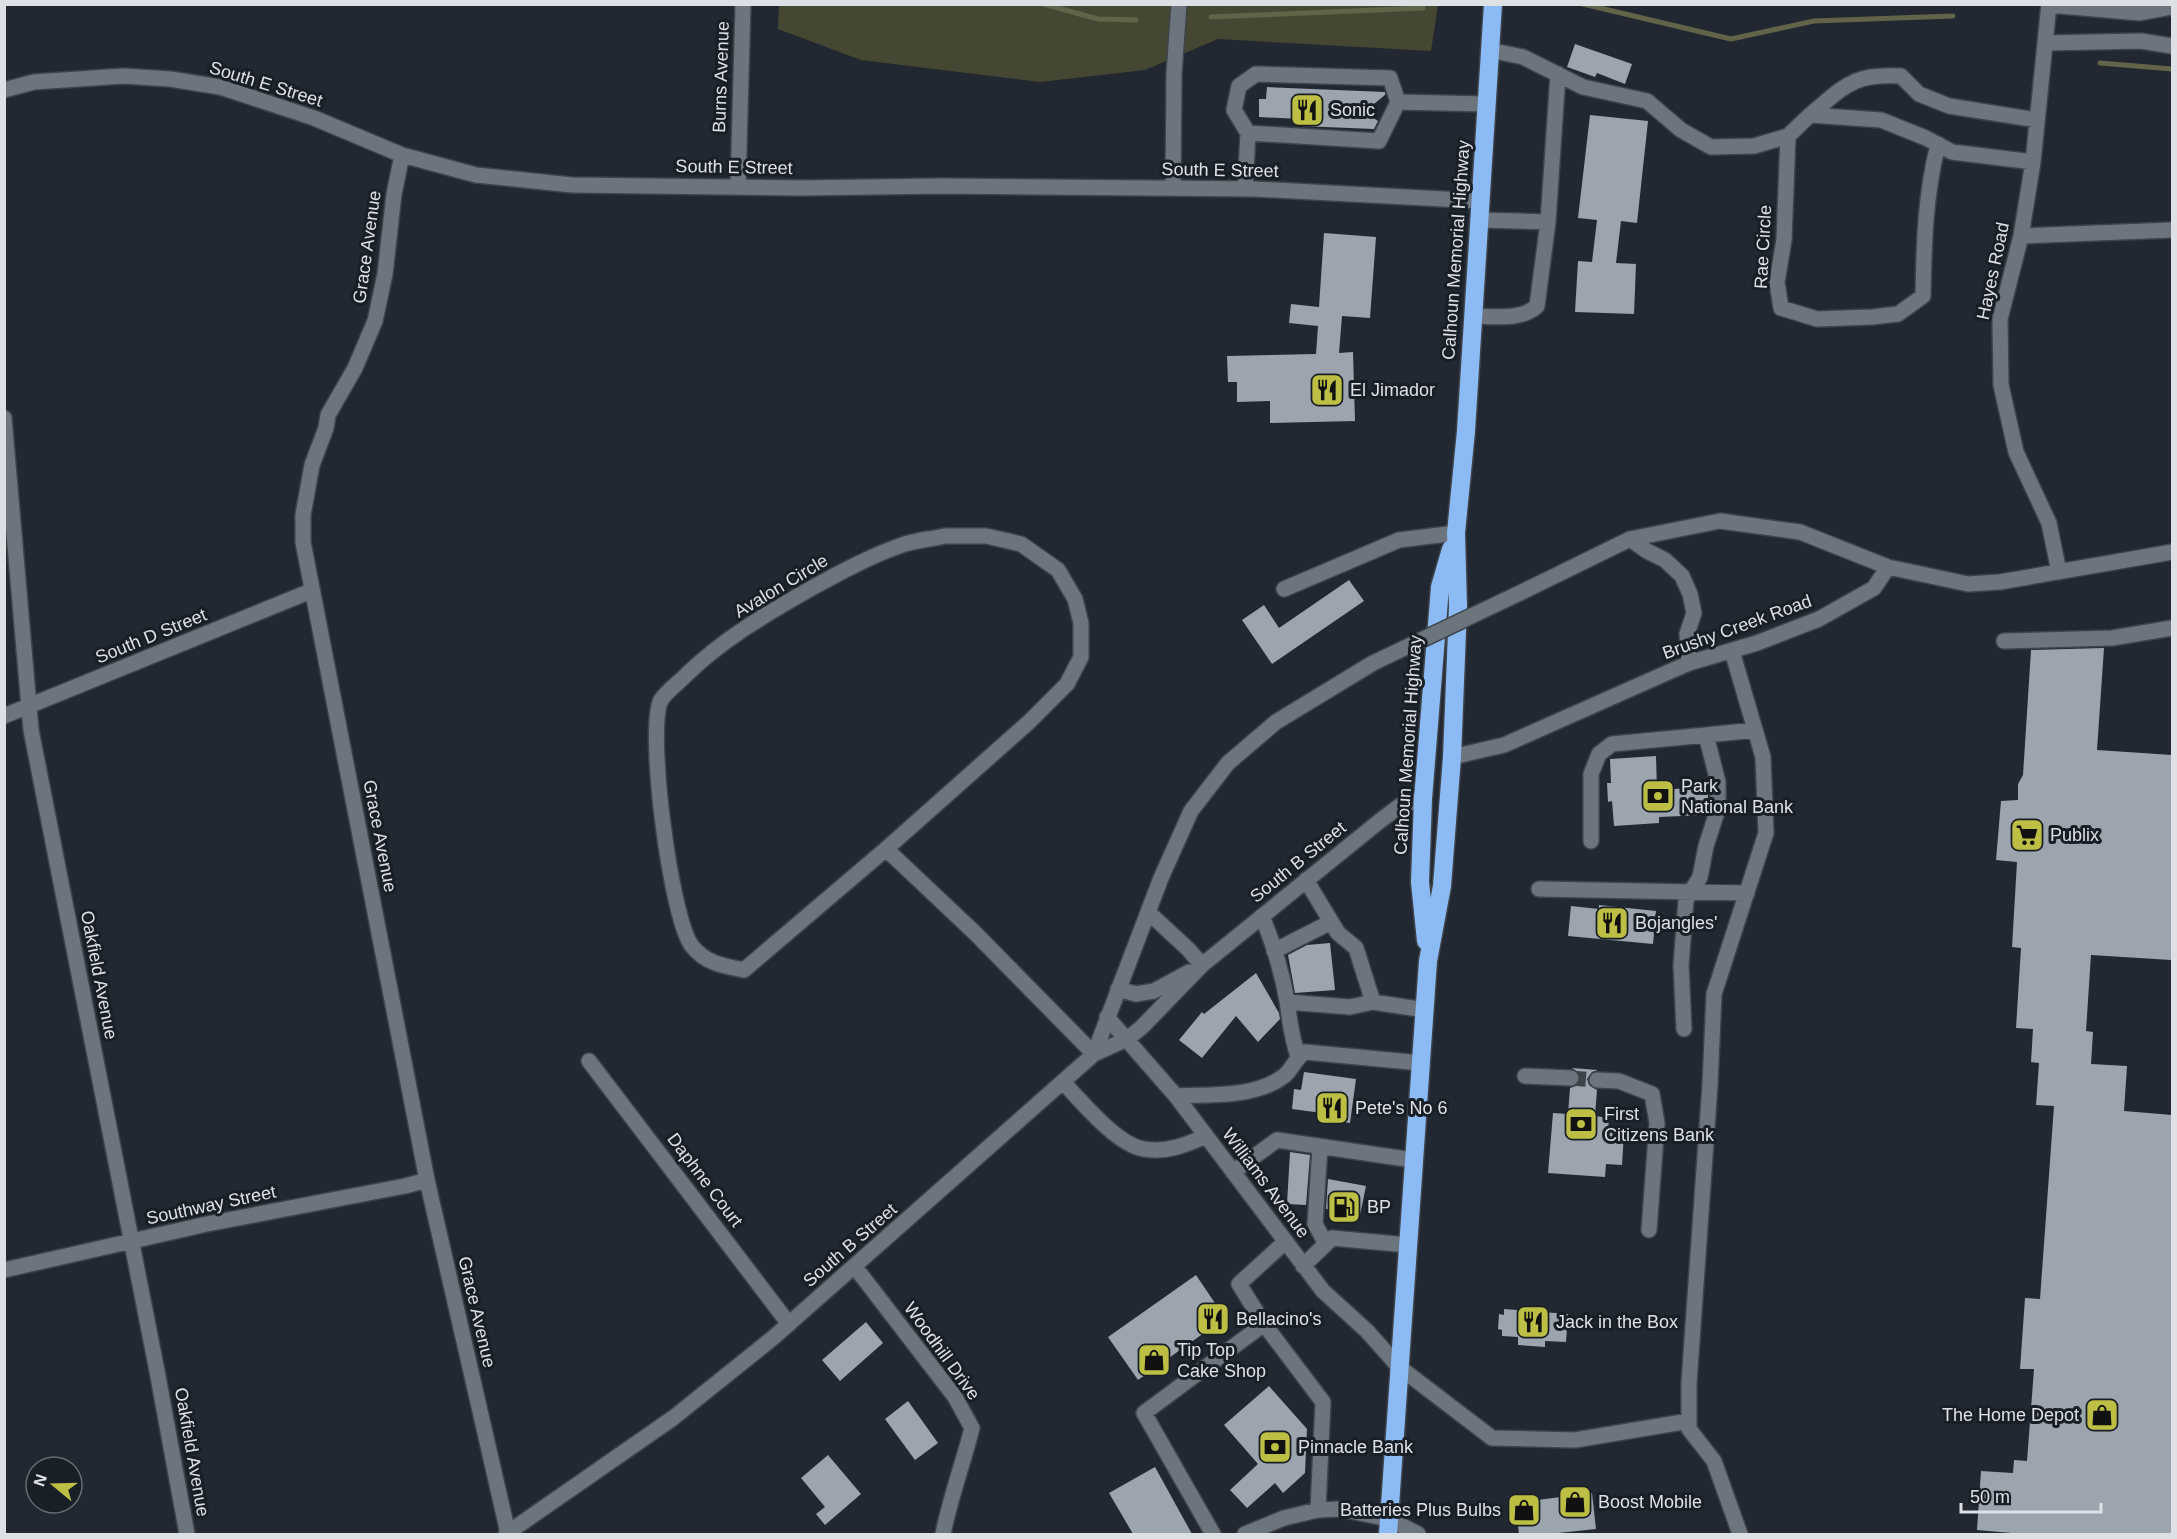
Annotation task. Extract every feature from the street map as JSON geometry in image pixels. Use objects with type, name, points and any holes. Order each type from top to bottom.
[{"type":"highway","name":"Calhoun Memorial Highway","points":[[1389,1527],[1428,961],[1442,886],[1452,757],[1458,606],[1456,533],[1466,431],[1493,4]]},
{"type":"highway","name":"Calhoun Memorial Highway","points":[[1428,961],[1420,882],[1423,799],[1440,587],[1456,533]]},
{"type":"street","name":"Burns Avenue","points":[[738,187],[743,4]]},
{"type":"street","points":[[1173,188],[1174,74],[1179,4]]},
{"type":"street","points":[[2049,5],[2140,14],[2172,7]]},
{"type":"street","name":"Hayes Road","points":[[2049,5],[2033,162],[2021,236],[2000,319],[2001,385],[2016,452],[2049,523],[2059,572]]},
{"type":"street","points":[[2046,43],[2140,41],[2172,46]]},
{"type":"street","points":[[1489,50],[1524,57],[1583,87],[1647,101],[1681,129],[1711,147],[1754,146],[1788,136],[1850,82],[1878,75],[1901,76],[1919,94],[1949,106],[2037,120]]},
{"type":"street","points":[[1245,189],[1248,133],[1234,110],[1239,86],[1256,74],[1390,78],[1398,102],[1379,141],[1248,133]]},
{"type":"street","points":[[1473,316],[1517,316],[1530,312],[1537,306],[1548,222],[1558,74]]},
{"type":"street","name":"South E Street","points":[[4,90],[34,82],[123,76],[170,79],[220,87],[314,118],[402,155],[476,175],[572,184],[1245,189],[1481,201]]},
{"type":"street","points":[[1398,102],[1486,104]]},
{"type":"street","points":[[1810,115],[1881,120],[1952,152],[2033,162]]},
{"type":"street","name":"Rae Circle","points":[[1788,136],[1784,240],[1777,282],[1781,308],[1817,319],[1898,314],[1923,296],[1924,223],[1930,173],[1938,144]]},
{"type":"street","name":"Grace Avenue","points":[[402,155],[394,194],[385,274],[375,321],[355,368],[328,415],[326,428],[312,465],[303,514],[303,542],[427,1180],[507,1534]]},
{"type":"street","points":[[1479,220],[1548,222]]},
{"type":"street","points":[[2021,236],[2172,230]]},
{"type":"street","name":"Oakfield Avenue","points":[[4,418],[31,730],[187,1534]]},
{"type":"street","points":[[886,849],[975,933],[1094,1054],[1161,878],[1191,811],[1228,763],[1276,722],[1373,663],[1630,539],[1720,521],[1800,532],[1888,567],[1968,584],[2001,582],[2172,552]]},
{"type":"street","points":[[1284,589],[1399,540],[1456,533]]},
{"type":"street","name":"Avalon Circle","points":[[945,536],[986,536],[1021,543],[1058,570],[1075,599],[1081,623],[1081,657],[1067,684],[1029,722],[886,849],[744,970],[706,960],[690,945],[666,852],[657,745],[657,722],[661,700],[699,662],[767,614],[857,564],[906,544],[945,536]]},
{"type":"street","points":[[1630,539],[1665,560],[1682,576],[1690,594],[1694,613],[1687,634],[1689,663]]},
{"type":"street","name":"Brushy Creek Road","points":[[1452,757],[1504,744],[1689,663],[1732,651],[1819,619],[1874,588],[1888,567]]},
{"type":"street","name":"South D Street","points":[[4,716],[311,591]]},
{"type":"street","points":[[2004,642],[2112,638],[2172,628]]},
{"type":"street","points":[[1732,651],[1763,757],[1766,833],[1714,994],[1711,1075],[1689,1383],[1689,1429],[1714,1461],[1740,1534]]},
{"type":"street","points":[[1591,841],[1591,774],[1599,754],[1612,744],[1755,730]]},
{"type":"street","points":[[1684,1029],[1681,976],[1686,900],[1700,877],[1706,846],[1718,809],[1718,782],[1706,735]]},
{"type":"street","name":"South B Street","points":[[507,1534],[673,1418],[855,1267],[1094,1054],[1127,1039],[1142,1027],[1202,965],[1401,805],[1423,799]]},
{"type":"street","points":[[1306,880],[1338,933],[1356,948],[1373,1002]]},
{"type":"street","points":[[1539,889],[1747,893]]},
{"type":"street","points":[[1148,912],[1202,965]]},
{"type":"street","points":[[1262,916],[1275,951],[1287,1002],[1291,1037],[1298,1056]]},
{"type":"street","points":[[1275,951],[1331,922]]},
{"type":"street","name":"South B Street","points":[[1118,989],[1136,994],[1154,991],[1202,965]]},
{"type":"street","points":[[1287,1002],[1350,1007],[1373,1002],[1425,1010]]},
{"type":"street","name":"Williams Avenue","points":[[1107,1017],[1176,1096],[1323,1291],[1367,1331],[1399,1368],[1492,1438],[1575,1440],[1689,1420]]},
{"type":"street","points":[[1176,1096],[1263,1089],[1287,1075],[1298,1056],[1305,1052],[1421,1063]]},
{"type":"street","name":"Daphne Court","points":[[590,1060],[789,1324]]},
{"type":"street","points":[[1525,1076],[1571,1078]]},
{"type":"street","points":[[1598,1080],[1619,1081],[1652,1094],[1657,1123],[1649,1230]]},
{"type":"street","points":[[1063,1082],[1088,1109],[1131,1146],[1145,1150],[1169,1149],[1184,1146],[1206,1136]]},
{"type":"street","points":[[1233,1172],[1277,1140],[1413,1160]]},
{"type":"street","points":[[1320,1147],[1315,1224],[1326,1244]]},
{"type":"street","name":"Southway Street","points":[[4,1270],[207,1224],[427,1180]]},
{"type":"street","points":[[1303,1266],[1332,1238],[1408,1245]]},
{"type":"street","points":[[1285,1242],[1239,1284],[1264,1324],[1323,1402],[1318,1510]]},
{"type":"street","name":"Woodhill Drive","points":[[855,1267],[955,1397],[972,1428],[963,1466],[949,1504],[943,1534]]},
{"type":"street","points":[[1213,1534],[1144,1413],[1264,1324]]},
{"type":"street","points":[[1245,1534],[1284,1518],[1318,1510],[1340,1509],[1389,1527],[1418,1534]]},
{"type":"green space","points":[[779,4],[1438,5],[1431,51],[1218,39],[1145,70],[1040,82],[861,60],[778,29]]},
{"type":"building","points":[[1575,44],[1632,64],[1625,84],[1597,73],[1595,77],[1567,67]]},
{"type":"building","name":"Sonic","points":[[1267,87],[1385,92],[1385,95],[1364,112],[1378,121],[1374,129],[1300,126],[1300,119],[1259,117],[1259,99],[1266,99]]},
{"type":"building","points":[[1590,115],[1648,121],[1637,223],[1621,221],[1616,263],[1636,264],[1634,314],[1575,312],[1578,261],[1592,262],[1597,220],[1578,218]]},
{"type":"building","points":[[1324,233],[1376,237],[1370,318],[1342,316],[1339,353],[1353,352],[1355,421],[1270,423],[1270,401],[1237,402],[1237,382],[1228,382],[1227,356],[1316,354],[1318,326],[1289,323],[1291,304],[1319,307]]},
{"type":"building","points":[[1349,580],[1364,601],[1272,664],[1242,620],[1264,605],[1279,628]]},
{"type":"building","points":[[2104,648],[2097,750],[2172,755],[2171,960],[2091,955],[2086,1031],[2093,1032],[2091,1064],[2127,1066],[2124,1111],[2172,1115],[2172,1534],[2023,1534],[1977,1530],[1981,1471],[2013,1473],[2014,1460],[2027,1461],[2034,1369],[2020,1369],[2025,1298],[2040,1299],[2054,1106],[2036,1105],[2039,1063],[2031,1062],[2033,1029],[2016,1028],[2021,948],[2012,947],[2017,862],[1996,860],[2001,801],[2018,800],[2018,784],[2023,775],[2031,650]]},
{"type":"building","name":"Park National Bank","points":[[1656,756],[1657,790],[1708,787],[1706,815],[1659,817],[1659,823],[1614,826],[1612,801],[1608,802],[1607,783],[1611,783],[1610,759]]},
{"type":"building","name":"Bojangles'","points":[[1599,905],[1656,911],[1653,944],[1568,936],[1571,906],[1599,909]]},
{"type":"building","points":[[1330,943],[1335,990],[1295,993],[1288,955],[1307,945]]},
{"type":"building","points":[[1256,973],[1279,1013],[1280,1019],[1258,1042],[1236,1016],[1202,1058],[1179,1040],[1202,1012],[1204,1014]]},
{"type":"building","name":"First Citizens Bank","points":[[1572,1068],[1598,1070],[1592,1072],[1587,1079],[1589,1085],[1597,1090],[1595,1116],[1609,1118],[1608,1131],[1624,1132],[1622,1165],[1606,1164],[1605,1177],[1548,1173],[1553,1113],[1568,1114],[1570,1088],[1576,1086],[1581,1079],[1579,1073]]},
{"type":"building","points":[[1304,1072],[1356,1079],[1350,1123],[1321,1119],[1322,1113],[1292,1109],[1294,1089],[1301,1090]]},
{"type":"building","points":[[1290,1152],[1310,1155],[1306,1205],[1287,1204]]},
{"type":"building","points":[[1328,1179],[1366,1186],[1360,1215],[1326,1209]]},
{"type":"building","points":[[1196,1275],[1225,1318],[1138,1380],[1108,1337]]},
{"type":"building","name":"Jack in the Box","points":[[1504,1309],[1568,1314],[1566,1342],[1545,1341],[1545,1347],[1518,1345],[1518,1337],[1502,1336],[1502,1330],[1498,1329],[1499,1314],[1504,1315]]},
{"type":"building","points":[[866,1322],[883,1343],[840,1381],[822,1360]]},
{"type":"building","name":"Pinnacle Bank","points":[[1269,1386],[1307,1429],[1305,1473],[1283,1493],[1275,1483],[1247,1508],[1230,1490],[1258,1464],[1224,1425]]},
{"type":"building","points":[[908,1401],[938,1443],[915,1460],[885,1419]]},
{"type":"building","points":[[828,1455],[861,1494],[825,1525],[816,1514],[825,1507],[801,1478]]},
{"type":"building","points":[[1155,1467],[1192,1534],[1133,1534],[1109,1493]]},
{"type":"building","points":[[1592,1493],[1596,1529],[1549,1534],[1519,1534],[1515,1503]]},
{"type":"waterway","points":[[1043,4],[1098,19],[1136,20]]},
{"type":"waterway","points":[[1583,4],[1731,39],[1814,21],[1953,16]]},
{"type":"waterway","points":[[1211,17],[1423,8]]},
{"type":"waterway","points":[[2100,63],[2172,69]]},
{"type":"tunnel","points":[[1571,1078],[1597,1080]]},
{"type":"place","name":"Sonic","points":[[1307,110]]},
{"type":"place","name":"El Jimador","points":[[1327,390]]},
{"type":"place","name":"Park National Bank","points":[[1658,796]]},
{"type":"place","name":"Publix","points":[[2027,835]]},
{"type":"place","name":"Bojangles'","points":[[1612,923]]},
{"type":"place","name":"Pete's No 6","points":[[1332,1108]]},
{"type":"place","name":"First Citizens Bank","points":[[1581,1124]]},
{"type":"place","name":"BP","points":[[1344,1207]]},
{"type":"place","name":"Bellacino's","points":[[1213,1319]]},
{"type":"place","name":"Jack in the Box","points":[[1533,1322]]},
{"type":"place","name":"Tip Top Cake Shop","points":[[1154,1360]]},
{"type":"place","name":"The Home Depot","points":[[2102,1415]]},
{"type":"place","name":"Pinnacle Bank","points":[[1275,1447]]},
{"type":"place","name":"Boost Mobile","points":[[1575,1502]]},
{"type":"place","name":"Batteries Plus Bulbs","points":[[1524,1510]]}]
